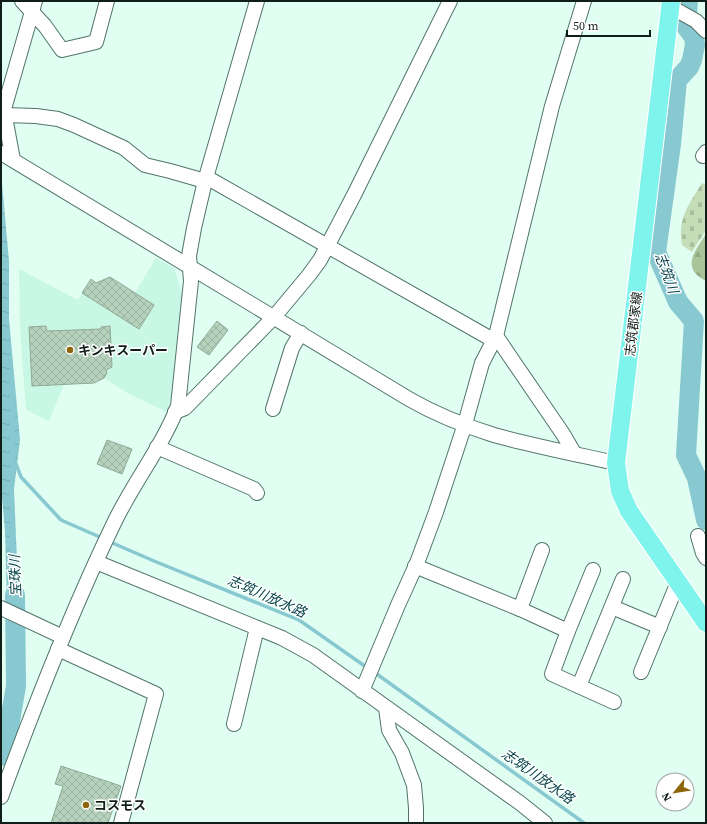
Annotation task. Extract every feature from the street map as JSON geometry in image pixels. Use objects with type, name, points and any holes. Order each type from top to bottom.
[{"type":"main road","name":"志筑郡家線","points":[[674,6],[616,463],[620,491],[625,503],[635,520],[706,622]]},
{"type":"street","points":[[22,1],[34,7],[62,50],[96,42],[107,1]]},
{"type":"street","points":[[1,797],[34,707],[97,559],[128,495],[171,424],[178,406],[191,281],[189,256],[194,228],[205,179],[257,1]]},
{"type":"street","points":[[176,412],[185,408],[274,317],[309,275],[327,246],[450,1]]},
{"type":"street","points":[[362,691],[415,566],[436,512],[465,424],[482,363],[495,338],[552,106],[584,1]]},
{"type":"street","points":[[674,6],[696,21],[706,31]]},
{"type":"street","points":[[4,112],[34,7]]},
{"type":"street","points":[[1,94],[4,112],[5,155],[409,400],[428,410],[492,434],[525,443],[616,463]]},
{"type":"street","points":[[4,112],[58,119],[74,124],[124,148],[145,165],[205,179],[495,338],[563,434],[574,453]]},
{"type":"street","points":[[274,409],[292,348],[301,334]]},
{"type":"street","points":[[157,447],[254,489],[257,493]]},
{"type":"street","points":[[698,536],[706,558]]},
{"type":"street","points":[[520,609],[542,550]]},
{"type":"street","points":[[97,559],[282,638],[314,655],[362,691],[520,803],[545,823]]},
{"type":"street","points":[[415,566],[520,609],[568,631]]},
{"type":"street","points":[[593,570],[552,674],[614,702]]},
{"type":"street","points":[[579,686],[623,579]]},
{"type":"street","points":[[641,672],[678,582]]},
{"type":"street","points":[[612,607],[660,627]]},
{"type":"street","points":[[2,608],[25,619],[61,643],[156,694],[121,823]]},
{"type":"street","points":[[234,724],[257,628]]},
{"type":"street","points":[[386,708],[389,730],[402,753],[414,786],[416,823]]},
{"type":"shaded area","name":"キンキスーパー","points":[[156,258],[175,269],[182,294],[172,395],[167,412],[129,394],[104,378],[94,383],[64,384],[49,421],[26,410],[20,328],[19,269],[78,300],[91,279],[96,282],[110,277],[135,293]]},
{"type":"green space","points":[[702,183],[706,185],[706,230],[692,252],[682,245],[681,227],[685,212]]},
{"type":"green space","points":[[706,234],[706,281],[693,271],[692,259]]},
{"type":"water","name":"宝珠川","points":[[1,172],[9,261],[9,319],[20,440],[14,489],[19,609],[7,603],[5,531],[1,486]]},
{"type":"building","points":[[110,277],[154,305],[139,329],[82,293],[91,279],[96,283]]},
{"type":"building","points":[[217,321],[228,330],[209,355],[197,347]]},
{"type":"building","name":"キンキスーパー","points":[[46,326],[47,331],[101,329],[101,327],[110,326],[112,367],[106,370],[107,373],[104,378],[94,383],[32,386],[29,327]]},
{"type":"building","points":[[107,440],[132,449],[122,474],[97,464]]},
{"type":"building","name":"コスモス","points":[[61,766],[121,786],[108,823],[51,823],[63,786],[55,784]]},
{"type":"waterway","name":"志筑川","points":[[688,1],[686,26],[694,37],[695,45],[689,67],[677,80],[671,144],[656,252],[678,302],[694,321],[686,455],[697,478],[706,520]]},
{"type":"waterway","name":"志筑川放水路","points":[[16,464],[21,477],[61,520],[102,538]]},
{"type":"waterway","name":"志筑川放水路","points":[[108,541],[299,620],[369,669]]},
{"type":"waterway","name":"宝珠川","points":[[1,756],[6,744],[16,686],[15,595]]},
{"type":"waterway","name":"志筑川放水路","points":[[374,672],[584,823]]},
{"type":"place","name":"キンキスーパー","points":[[70,350]]},
{"type":"place","name":"コスモス","points":[[86,805]]}]
